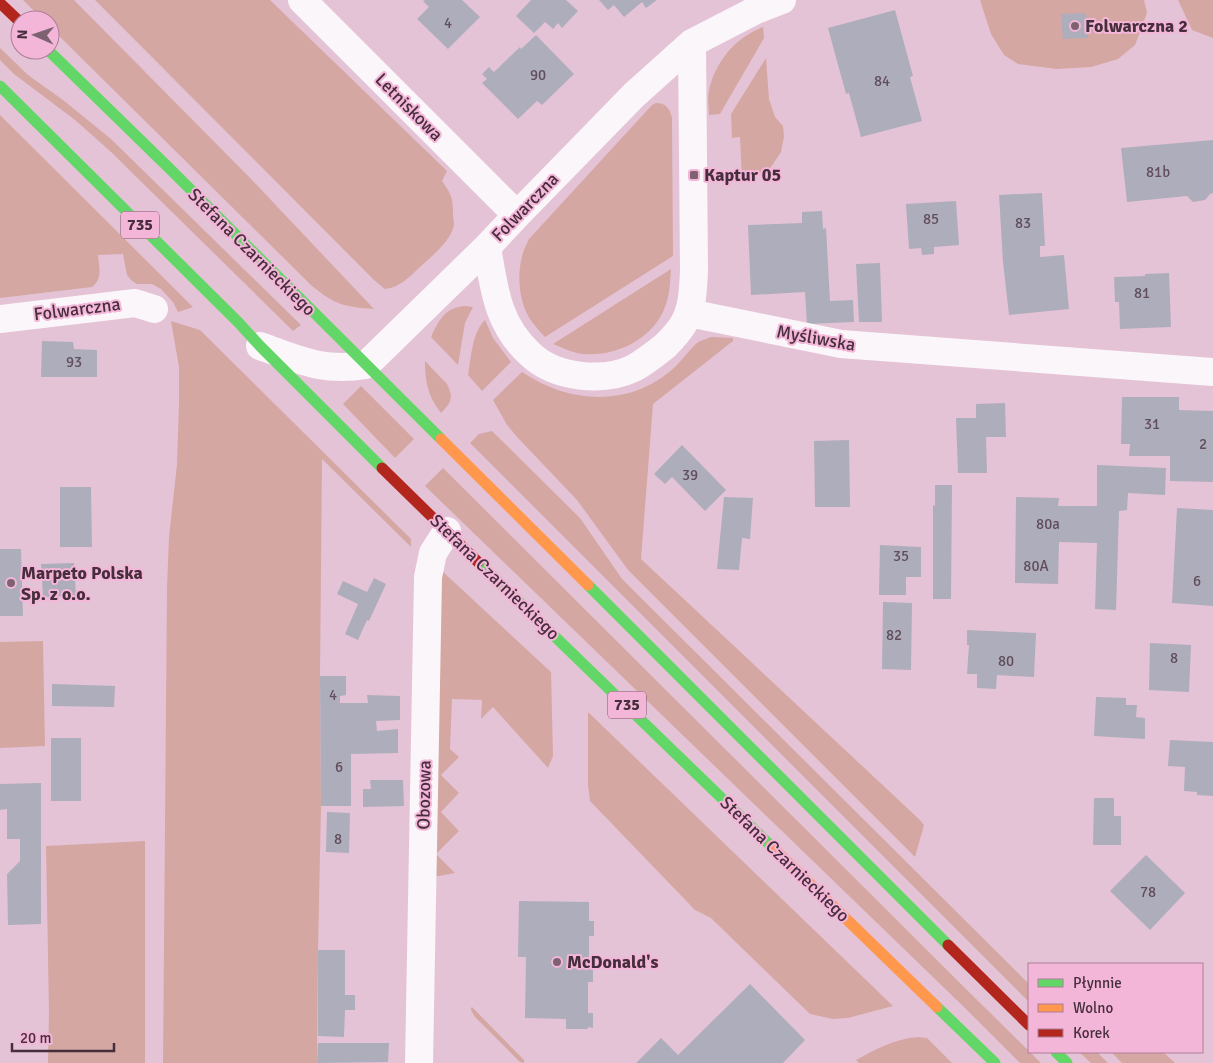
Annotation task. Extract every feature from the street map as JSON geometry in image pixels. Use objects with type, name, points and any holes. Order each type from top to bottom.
[{"type":"main road","points":[[0,3],[10,12]]},
{"type":"main road","name":"Stefana Czarnieckiego","points":[[58,60],[1028,1024]]},
{"type":"main road","name":"Stefana Czarnieckiego","points":[[0,86],[390,476],[995,1063]]},
{"type":"main road","points":[[1057,1053],[1067,1063]]},
{"type":"street","name":"Letniskowa","points":[[302,0],[517,215]]},
{"type":"street","name":"Folwarczna","points":[[366,365],[488,247],[634,95],[692,43],[756,10],[782,0]]},
{"type":"street","points":[[488,247],[496,300],[506,323],[517,340],[543,364],[560,372],[578,376],[608,375],[633,368],[654,355],[675,336],[689,313],[693,295],[692,43]]},
{"type":"street","name":"Folwarczna","points":[[0,319],[135,303],[154,309]]},
{"type":"street","name":"Myśliwska","points":[[689,313],[840,344],[1213,372]]},
{"type":"street","points":[[260,346],[324,367],[339,368],[366,365]]},
{"type":"street","name":"Obozowa","points":[[419,1063],[428,577],[433,553],[447,531]]},
{"type":"shaded area","points":[[23,0],[74,0],[254,182],[374,309],[341,304],[312,286],[60,37],[60,10],[33,10]]},
{"type":"shaded area","points":[[95,0],[270,0],[447,171],[442,181],[452,199],[454,225],[449,237],[408,278],[396,286],[385,289]]},
{"type":"shaded area","points":[[980,0],[1144,0],[1147,13],[1135,45],[1118,59],[1091,67],[1057,69],[1018,64],[1004,55],[991,34]]},
{"type":"shaded area","points":[[1178,0],[1213,0],[1213,38],[1192,30]]},
{"type":"shaded area","points":[[763,27],[764,38],[720,114],[709,115],[708,94],[718,66],[735,44]]},
{"type":"shaded area","points":[[0,48],[10,58],[10,60],[12,60],[28,75],[63,100],[111,139],[301,325],[293,331],[110,151],[75,120],[14,74],[0,60]]},
{"type":"shaded area","points":[[766,58],[769,99],[775,117],[783,126],[784,137],[781,152],[769,170],[742,180],[740,137],[732,138],[731,114]]},
{"type":"shaded area","points":[[656,103],[667,107],[672,118],[673,256],[545,337],[528,315],[520,289],[521,262],[529,239],[652,105]]},
{"type":"shaded area","points":[[0,115],[193,307],[178,312],[173,302],[161,289],[152,284],[137,284],[131,280],[127,275],[123,254],[98,255],[99,277],[92,287],[0,298]]},
{"type":"shaded area","points":[[671,269],[670,288],[665,307],[652,328],[632,344],[608,352],[583,354],[553,344]]},
{"type":"shaded area","points":[[466,306],[473,307],[465,323],[458,365],[431,337],[440,320],[448,312]]},
{"type":"shaded area","points":[[485,320],[493,338],[511,362],[482,391],[468,375],[477,331]]},
{"type":"shaded area","points":[[171,321],[200,330],[411,539],[411,547],[322,459],[321,806],[317,1063],[163,1063],[167,587],[169,537],[177,464],[179,403],[179,367]]},
{"type":"shaded area","points":[[711,337],[733,338],[733,341],[653,404],[641,559],[920,820],[924,825],[915,857],[628,570],[577,500],[507,425],[493,400],[522,372],[557,390],[576,395],[614,396],[633,392],[651,384],[668,373],[697,343]]},
{"type":"shaded area","points":[[425,361],[447,384],[449,389],[450,400],[441,413],[428,389]]},
{"type":"shaded area","points":[[361,386],[414,439],[395,458],[343,404]]},
{"type":"shaded area","points":[[492,431],[580,518],[622,579],[1028,983],[1028,1001],[470,443],[479,434]]},
{"type":"shaded area","points":[[443,468],[1028,1050],[1028,1053],[1031,1053],[1041,1063],[1020,1063],[425,486]]},
{"type":"shaded area","points":[[441,570],[551,672],[553,756],[548,768],[493,707],[481,719],[482,700],[452,699],[450,749],[459,757],[441,775],[459,793],[441,812],[459,831],[436,854],[455,873],[433,877]]},
{"type":"shaded area","points":[[43,641],[45,746],[0,748],[0,642]]},
{"type":"shaded area","points":[[588,712],[893,1006],[848,1018],[833,1019],[810,1014],[711,918],[695,910],[590,801],[588,785]]},
{"type":"shaded area","points":[[145,841],[145,1063],[48,1063],[46,846]]},
{"type":"shaded area","points":[[472,1007],[524,1060],[524,1063],[520,1062],[475,1017],[471,1010]]},
{"type":"shaded area","points":[[918,1037],[927,1038],[952,1063],[859,1063],[856,1060],[893,1042]]},
{"type":"shaded area","points":[[1080,1053],[1098,1053],[1108,1063],[1091,1063]]},
{"type":"shaded area","points":[[1112,1053],[1164,1053],[1175,1063],[1122,1063]]},
{"type":"building","points":[[462,0],[480,17],[448,49],[417,19],[429,7],[423,1]]},
{"type":"building","points":[[531,0],[566,0],[578,11],[562,28],[558,23],[553,29],[545,22],[534,33],[516,16]]},
{"type":"building","points":[[599,0],[657,0],[646,8],[642,2],[624,17],[614,5],[608,10]]},
{"type":"building","points":[[895,10],[913,76],[910,77],[922,121],[861,137],[849,93],[846,94],[828,28]]},
{"type":"building","name":"Folwarczna 2","points":[[1086,13],[1088,38],[1063,39],[1061,14]]},
{"type":"building","points":[[536,35],[574,74],[542,105],[537,101],[518,119],[482,83],[487,79],[482,74],[489,67],[494,72],[520,47],[521,49]]},
{"type":"building","points":[[1213,140],[1213,193],[1205,200],[1193,202],[1187,196],[1127,202],[1121,148]]},
{"type":"building","points":[[1042,193],[1045,246],[1040,246],[1040,257],[1064,255],[1069,309],[1009,315],[1003,262],[999,195]]},
{"type":"building","points":[[956,201],[959,245],[934,247],[934,254],[922,255],[921,248],[909,249],[906,204]]},
{"type":"building","points":[[822,211],[823,229],[826,228],[830,301],[853,300],[854,322],[807,324],[805,292],[751,295],[748,225],[802,223],[802,212]]},
{"type":"building","points":[[880,263],[882,322],[859,322],[856,264]]},
{"type":"building","points":[[1169,273],[1171,327],[1120,329],[1119,302],[1115,302],[1114,277]]},
{"type":"building","points":[[42,341],[73,342],[74,349],[97,350],[97,377],[41,377]]},
{"type":"building","points":[[1122,397],[1179,397],[1179,410],[1213,411],[1213,482],[1170,481],[1170,456],[1129,456],[1130,444],[1121,444]]},
{"type":"building","points":[[1005,403],[1006,437],[986,437],[987,473],[958,473],[956,418],[976,418],[976,404]]},
{"type":"building","points":[[849,440],[850,507],[815,507],[814,441]]},
{"type":"building","points":[[682,445],[726,490],[705,511],[672,477],[665,484],[654,474]]},
{"type":"building","points":[[1097,465],[1166,468],[1165,495],[1128,493],[1127,510],[1119,511],[1116,610],[1095,609],[1097,543],[1059,542],[1058,584],[1015,583],[1016,497],[1059,498],[1058,506],[1097,506]]},
{"type":"building","points":[[935,485],[952,485],[951,599],[933,599],[933,505],[935,506]]},
{"type":"building","points":[[60,487],[91,487],[92,547],[60,547]]},
{"type":"building","points":[[724,497],[753,498],[750,539],[742,538],[739,570],[717,569]]},
{"type":"building","points":[[1177,508],[1213,510],[1213,606],[1172,603]]},
{"type":"building","points":[[880,545],[921,547],[921,577],[906,577],[906,595],[879,595]]},
{"type":"building","name":"Marpeto Polska Sp. z o.o.","points":[[0,549],[21,549],[23,616],[0,616]]},
{"type":"building","points":[[74,563],[76,596],[43,597],[41,564]]},
{"type":"building","points":[[374,578],[386,584],[358,640],[345,634],[358,604],[337,594],[343,581],[367,592]]},
{"type":"building","points":[[883,602],[912,603],[911,670],[882,669]]},
{"type":"building","points":[[967,630],[1036,633],[1034,677],[997,675],[996,689],[977,688],[977,674],[967,674],[969,645],[967,645]]},
{"type":"building","points":[[1150,643],[1191,645],[1189,692],[1149,690]]},
{"type":"building","points":[[320,676],[346,676],[346,695],[340,696],[340,703],[368,703],[367,695],[400,696],[400,720],[376,721],[377,731],[398,729],[398,753],[351,754],[351,806],[321,806]]},
{"type":"building","points":[[52,684],[115,686],[114,707],[52,706]]},
{"type":"building","points":[[1096,697],[1126,698],[1126,705],[1137,705],[1136,717],[1145,718],[1145,739],[1094,736]]},
{"type":"building","points":[[51,738],[81,738],[81,801],[51,801]]},
{"type":"building","points":[[1170,740],[1213,742],[1213,796],[1197,795],[1197,792],[1184,791],[1185,767],[1168,766]]},
{"type":"building","points":[[370,780],[403,780],[404,806],[363,807],[363,789],[371,789]]},
{"type":"building","points":[[41,783],[41,924],[8,925],[7,874],[20,861],[20,839],[7,839],[7,809],[0,810],[0,784]]},
{"type":"building","points":[[1094,798],[1114,798],[1114,816],[1121,816],[1121,845],[1093,845]]},
{"type":"building","points":[[327,812],[350,813],[349,853],[326,852]]},
{"type":"building","points":[[1146,855],[1185,893],[1150,930],[1110,891]]},
{"type":"building","name":"McDonald's","points":[[519,901],[589,902],[589,921],[594,921],[594,936],[589,936],[589,968],[593,968],[593,982],[588,982],[588,1013],[593,1013],[593,1028],[566,1029],[566,1019],[525,1018],[526,957],[518,957]]},
{"type":"building","points":[[318,950],[345,950],[345,995],[355,995],[355,1010],[345,1010],[344,1037],[318,1036]]},
{"type":"building","points":[[750,984],[805,1040],[783,1063],[636,1063],[661,1038],[678,1055]]},
{"type":"building","points":[[318,1043],[389,1043],[388,1062],[317,1063]]},
{"type":"traffic: fast","points":[[58,60],[441,439]]},
{"type":"traffic: fast","points":[[0,86],[382,468]]},
{"type":"traffic: fast","points":[[478,562],[771,846]]},
{"type":"traffic: fast","points":[[588,585],[948,945]]},
{"type":"traffic: fast","points":[[937,1007],[995,1063]]},
{"type":"traffic: fast","points":[[1057,1053],[1067,1063]]},
{"type":"traffic: slow","points":[[441,439],[588,585]]},
{"type":"traffic: slow","points":[[771,846],[937,1007]]},
{"type":"traffic: jam","points":[[0,3],[10,12]]},
{"type":"traffic: jam","points":[[382,468],[478,562]]},
{"type":"traffic: jam","points":[[948,945],[1028,1024]]},
{"type":"place","name":"Folwarczna 2","points":[[1075,26]]},
{"type":"place","name":"Kaptur 05","points":[[694,175]]},
{"type":"place","name":"Marpeto Polska Sp. z o.o.","points":[[11,583]]},
{"type":"place","name":"McDonald's","points":[[557,962]]}]
